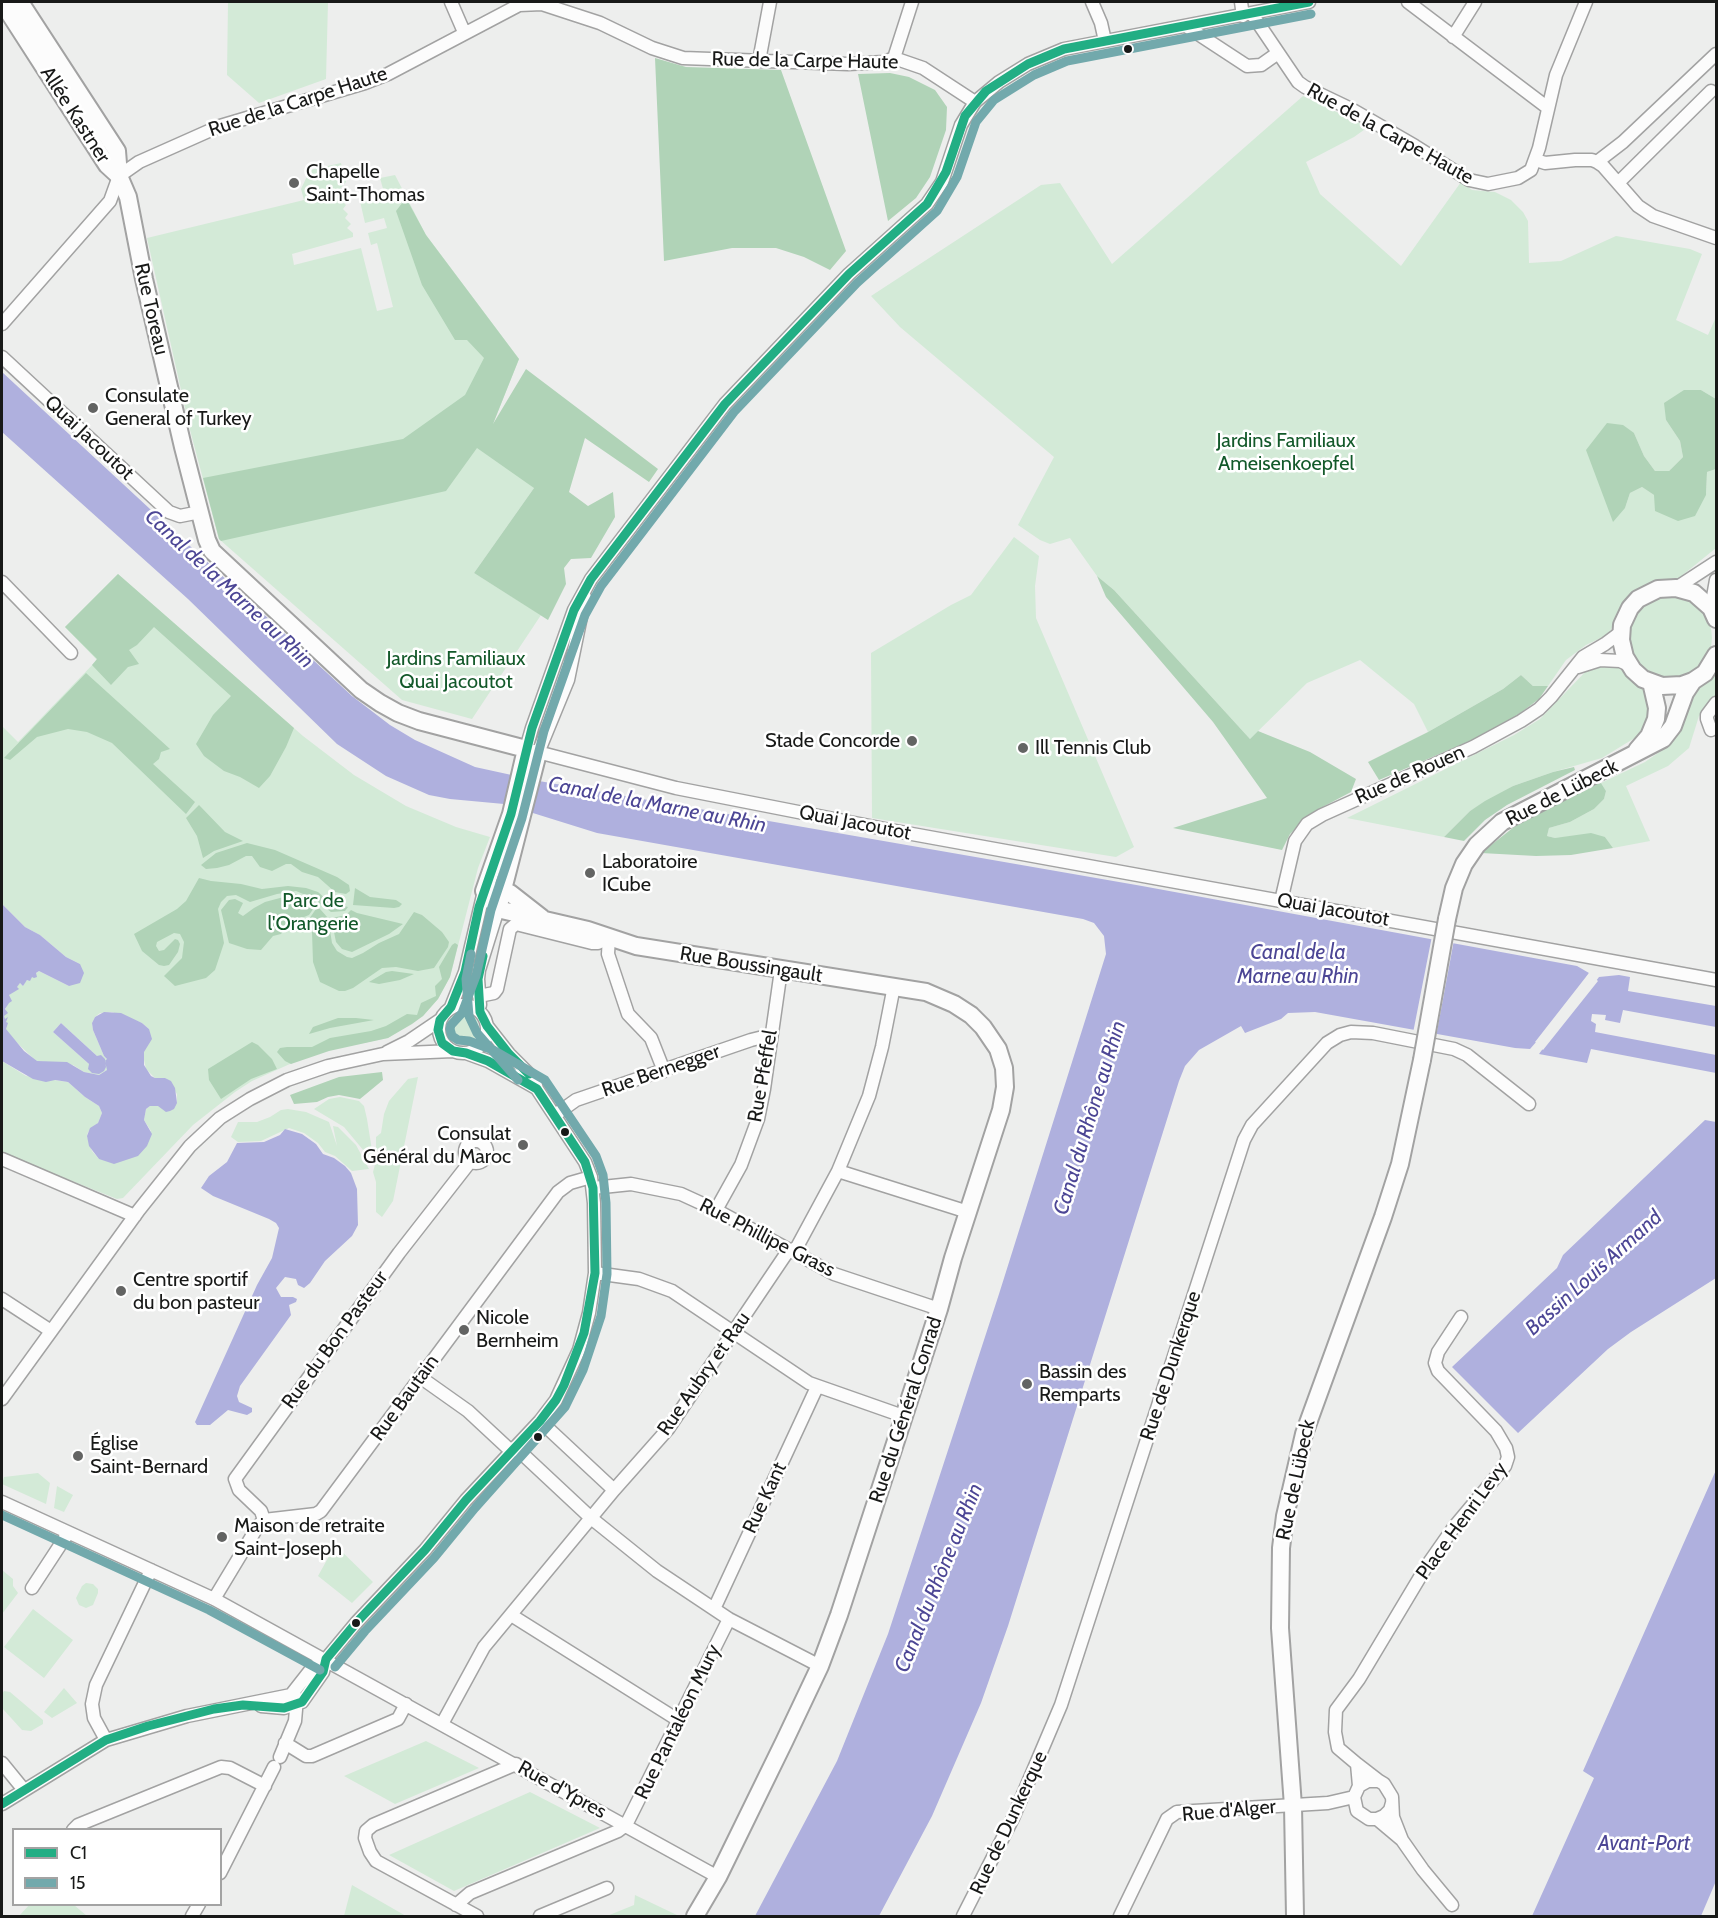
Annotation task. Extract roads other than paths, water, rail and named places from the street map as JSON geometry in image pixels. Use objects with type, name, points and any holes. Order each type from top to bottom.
[{"type":"main road","name":"Allée Kastner","points":[[2,2],[84,115],[117,151],[119,176]]},
{"type":"main road","name":"Allée Kastner","points":[[20,2],[84,115]]},
{"type":"main road","name":"Rue Toreau","points":[[119,176],[128,196],[144,279],[200,512]]},
{"type":"main road","name":"Quai Jacoutot","points":[[200,512],[212,551],[361,690],[398,713],[530,759]]},
{"type":"main road","points":[[1693,681],[1673,686],[1651,682],[1636,673],[1629,665],[1622,647],[1621,632],[1626,615],[1638,599],[1658,589],[1676,588],[1694,593],[1714,614]]},
{"type":"main road","name":"Rue de Lübeck","points":[[1295,1917],[1293,1806],[1280,1628],[1281,1548],[1285,1516],[1304,1434],[1400,1164],[1454,888],[1464,864],[1478,845],[1502,822],[1625,761],[1663,739],[1673,726],[1685,693],[1693,681],[1705,673],[1716,656]]},
{"type":"main road","points":[[1625,761],[1641,746],[1654,727],[1657,708],[1651,682]]},
{"type":"main road","points":[[498,909],[511,862],[516,816],[530,759]]},
{"type":"main road","points":[[484,891],[516,816]]},
{"type":"main road","points":[[511,862],[525,905]]},
{"type":"main road","points":[[484,891],[503,890]]},
{"type":"main road","name":"Rue Boussingault","points":[[503,890],[542,918]]},
{"type":"main road","points":[[484,891],[498,909]]},
{"type":"main road","name":"Rue Boussingault","points":[[498,909],[588,930],[627,944],[651,949],[894,986]]},
{"type":"main road","name":"Rue du Général Conrad","points":[[694,1917],[718,1877],[820,1666],[839,1616],[939,1309],[1004,1098],[1005,1078],[1002,1059],[989,1034],[965,1011],[945,999],[926,992],[894,986]]},
{"type":"street","points":[[451,2],[464,32]]},
{"type":"street","points":[[759,61],[770,2]]},
{"type":"street","points":[[894,58],[912,2]]},
{"type":"street","points":[[1092,2],[1105,40]]},
{"type":"street","points":[[1241,2],[1247,15]]},
{"type":"street","points":[[530,759],[532,728],[574,610],[588,586],[725,404],[849,274],[927,204],[942,182],[961,125],[975,102],[999,82],[1041,57],[1077,46],[1309,2]]},
{"type":"street","points":[[1408,2],[1548,108]]},
{"type":"street","points":[[1453,37],[1475,2]]},
{"type":"street","points":[[1586,2],[1556,75],[1536,160],[1545,163],[1592,159],[1618,183],[1638,207],[1653,216],[1716,238]]},
{"type":"street","name":"Rue de la Carpe Haute","points":[[119,176],[139,162],[220,126],[388,74],[519,5],[542,4],[600,23],[652,48],[683,58],[848,64],[876,63],[894,58],[923,68],[975,102]]},
{"type":"street","name":"Rue de la Carpe Haute","points":[[1247,15],[1298,82],[1352,110],[1475,183],[1498,183],[1518,178],[1531,170],[1536,160]]},
{"type":"street","points":[[1186,26],[1247,66],[1261,65],[1278,53]]},
{"type":"street","points":[[1597,162],[1623,142],[1716,54]]},
{"type":"street","points":[[1618,183],[1711,91]]},
{"type":"street","points":[[2,324],[110,201],[119,176]]},
{"type":"street","name":"Quai Jacoutot","points":[[2,357],[169,513],[180,516],[200,512]]},
{"type":"street","points":[[1676,588],[1716,562]]},
{"type":"street","points":[[1714,614],[1713,592],[1716,580]]},
{"type":"street","points":[[2,582],[70,653]]},
{"type":"street","points":[[530,759],[568,680],[588,586]]},
{"type":"street","name":"Rue de Rouen","points":[[1281,901],[1295,841],[1307,824],[1332,810],[1473,747],[1521,722],[1551,697],[1583,657],[1621,632]]},
{"type":"street","points":[[1571,670],[1600,660],[1620,661],[1629,665]]},
{"type":"street","points":[[1711,730],[1707,715],[1716,703]]},
{"type":"street","name":"Quai Jacoutot","points":[[530,759],[913,834],[1716,980]]},
{"type":"street","points":[[383,1054],[409,1041],[440,1020],[451,1007],[465,972],[484,891]]},
{"type":"street","points":[[2,1804],[106,1740],[187,1716],[291,1695],[313,1667],[326,1659],[466,1500],[540,1421],[556,1400],[579,1350],[589,1313],[595,1273],[592,1183],[585,1162],[537,1089],[534,1079],[509,1054],[487,1026],[480,1012],[479,970],[498,909]]},
{"type":"street","name":"Rue Boussingault","points":[[479,996],[494,993],[497,989],[510,929],[516,924],[592,943],[598,943],[609,937]]},
{"type":"street","points":[[609,937],[608,954],[628,1014],[651,1038],[664,1071]]},
{"type":"street","name":"Rue Pfeffel","points":[[716,1210],[741,1166],[758,1119],[781,970]]},
{"type":"street","name":"Rue Aubry et Rau","points":[[442,1724],[484,1647],[614,1490],[668,1430],[786,1254],[797,1247],[838,1171],[869,1096],[882,1047],[894,986]]},
{"type":"street","points":[[451,1007],[461,1004],[472,1006],[480,1012]]},
{"type":"street","points":[[440,1020],[438,1030],[442,1043],[453,1052]]},
{"type":"street","points":[[466,1053],[477,1049],[484,1040],[487,1026]]},
{"type":"street","name":"Rue de Dunkerque","points":[[963,1917],[1018,1808],[1075,1667],[1248,1132],[1327,1043],[1340,1035],[1351,1032],[1373,1033],[1454,1049],[1467,1055],[1529,1104]]},
{"type":"street","name":"Rue Bernegger","points":[[555,1115],[576,1100],[771,1035]]},
{"type":"street","points":[[2,1399],[135,1216],[190,1146],[220,1118],[250,1099],[287,1080],[328,1066],[383,1054],[466,1053],[495,1064],[537,1089]]},
{"type":"street","points":[[2,1159],[135,1216]]},
{"type":"street","name":"Rue du Bon Pasteur","points":[[264,1520],[261,1511],[239,1490],[235,1479],[399,1253],[470,1162]]},
{"type":"street","points":[[838,1171],[968,1212]]},
{"type":"street","name":"Rue Bautain","points":[[264,1520],[316,1514],[321,1511],[558,1192],[570,1183],[592,1183]]},
{"type":"street","name":"Rue Phillipe Grass","points":[[592,1183],[631,1184],[681,1194],[716,1210],[834,1274],[939,1309]]},
{"type":"street","points":[[595,1273],[639,1279],[672,1291],[817,1388],[903,1416]]},
{"type":"street","points":[[2,1299],[51,1331]]},
{"type":"street","name":"Place Henri Levy","points":[[1379,1781],[1338,1748],[1334,1725],[1336,1710],[1359,1679],[1426,1567],[1454,1527],[1505,1466],[1508,1457],[1506,1448],[1496,1431],[1438,1371],[1435,1363],[1438,1352],[1461,1317]]},
{"type":"street","points":[[420,1377],[468,1412],[591,1518],[657,1571],[729,1619],[820,1666]]},
{"type":"street","points":[[2,1408],[13,1385]]},
{"type":"street","name":"Rue Kant","points":[[714,1609],[817,1388]]},
{"type":"street","points":[[540,1421],[614,1490]]},
{"type":"street","name":"Rue d'Ypres","points":[[2,1502],[214,1599],[718,1877]]},
{"type":"street","points":[[214,1599],[258,1526],[264,1520]]},
{"type":"street","points":[[32,1588],[68,1533]]},
{"type":"street","points":[[106,1740],[94,1718],[92,1704],[96,1685],[150,1570]]},
{"type":"street","points":[[511,1615],[678,1720]]},
{"type":"street","name":"Rue Pantaléon Mury","points":[[626,1825],[729,1619]]},
{"type":"street","points":[[243,1705],[284,1707],[297,1704],[305,1699],[321,1675],[326,1659]]},
{"type":"street","points":[[222,1869],[277,1762],[295,1721],[299,1687]]},
{"type":"street","points":[[285,1743],[306,1756],[312,1756],[398,1719],[406,1704]]},
{"type":"street","points":[[2,1763],[24,1790]]},
{"type":"street","points":[[477,1917],[376,1861],[365,1838],[366,1831],[373,1825],[516,1764]]},
{"type":"street","points":[[1357,1764],[1357,1811]]},
{"type":"street","points":[[75,1828],[221,1767],[230,1768],[265,1786]]},
{"type":"street","points":[[1328,1803],[1356,1791],[1368,1781],[1379,1781],[1390,1790],[1393,1816],[1402,1840]]},
{"type":"street","points":[[1328,1803],[1349,1807],[1369,1819],[1377,1819],[1390,1810],[1392,1803]]},
{"type":"street","name":"Rue d'Alger","points":[[1120,1917],[1167,1819],[1178,1812],[1328,1803]]},
{"type":"street","points":[[1377,1819],[1402,1840],[1452,1905]]},
{"type":"street","points":[[456,1905],[470,1893],[618,1831],[626,1825]]},
{"type":"street","points":[[540,1917],[607,1888]]},
{"type":"water","points":[[2,372],[352,696],[390,725],[415,740],[475,767],[539,781],[1142,886],[1577,966],[1589,973],[1586,978],[1596,981],[1599,977],[1619,975],[1630,977],[1628,991],[1716,1006],[1716,1027],[1623,1010],[1620,1023],[1605,1020],[1606,1015],[1592,1014],[1591,1021],[1596,1024],[1595,1032],[1716,1055],[1716,1073],[1591,1049],[1587,1063],[1539,1054],[1547,1043],[1537,1041],[1530,1049],[1515,1048],[1315,1012],[1288,1013],[1281,1019],[1245,1033],[1241,1026],[1199,1050],[1185,1066],[1179,1081],[1008,1626],[981,1703],[932,1816],[879,1916],[755,1916],[837,1761],[888,1634],[999,1294],[1106,954],[1104,936],[1094,923],[1083,919],[597,833],[504,804],[429,795],[386,776],[337,744],[188,599],[2,432]]},
{"type":"water","points":[[2,904],[25,927],[40,935],[66,957],[80,964],[84,973],[80,983],[69,986],[39,971],[36,973],[37,977],[32,977],[30,981],[27,980],[23,986],[20,983],[17,987],[19,989],[9,995],[12,1001],[5,1009],[8,1013],[4,1016],[5,1019],[8,1017],[6,1029],[24,1051],[37,1061],[67,1062],[84,1072],[99,1075],[107,1070],[105,1061],[107,1059],[93,1030],[92,1023],[95,1017],[104,1012],[121,1013],[149,1029],[152,1039],[144,1052],[144,1065],[151,1076],[171,1081],[175,1088],[177,1103],[174,1109],[166,1112],[158,1106],[150,1106],[146,1109],[144,1120],[152,1134],[147,1146],[138,1156],[114,1164],[99,1159],[89,1146],[87,1136],[90,1128],[98,1123],[102,1113],[99,1106],[68,1082],[55,1080],[46,1082],[33,1079],[2,1061]]},
{"type":"water","points":[[61,1023],[97,1056],[101,1055],[105,1059],[104,1071],[99,1074],[92,1073],[88,1069],[89,1064],[53,1032]]},
{"type":"water","name":"Bassin Louis Armand","points":[[1705,1120],[1716,1122],[1716,1278],[1608,1349],[1518,1433],[1452,1367],[1557,1268],[1563,1255]]},
{"type":"water","points":[[285,1129],[302,1134],[316,1144],[323,1154],[334,1158],[351,1173],[357,1189],[358,1225],[352,1236],[325,1261],[304,1288],[298,1285],[296,1279],[285,1277],[276,1288],[281,1297],[297,1299],[289,1305],[291,1315],[240,1386],[237,1396],[239,1402],[252,1408],[252,1412],[247,1415],[228,1410],[210,1425],[197,1425],[195,1422],[257,1285],[272,1258],[279,1228],[269,1219],[213,1196],[201,1188],[209,1176],[227,1162],[237,1143],[264,1142],[280,1135]]},
{"type":"water","name":"Avant-Port","points":[[1716,1470],[1716,1881],[1701,1916],[1532,1916],[1594,1778],[1583,1771]]},
{"type":"place","name":"Chapelle Saint-Thomas","points":[[294,183]]},
{"type":"place","name":"Consulate General of Turkey","points":[[93,408]]},
{"type":"place","name":"Stade Concorde","points":[[912,741]]},
{"type":"place","name":"Ill Tennis Club","points":[[1023,748]]},
{"type":"place","name":"Laboratoire ICube","points":[[590,873]]},
{"type":"place","name":"Consulat Général du Maroc","points":[[523,1145]]},
{"type":"place","name":"Centre sportif du bon pasteur","points":[[121,1291]]},
{"type":"place","name":"Nicole Bernheim","points":[[464,1330]]},
{"type":"place","name":"Bassin des Remparts","points":[[1027,1384]]},
{"type":"place","name":"Église Saint-Bernard","points":[[78,1456]]},
{"type":"place","name":"Maison de retraite Saint-Joseph","points":[[222,1537]]},
{"type":"park label","name":"Jardins Familiaux Ameisenkoepfel","points":[[1286,452]]},
{"type":"park label","name":"Jardins Familiaux Quai Jacoutot","points":[[456,670]]},
{"type":"park label","name":"Parc de l'Orangerie","points":[[313,912]]},
{"type":"water label","name":"Canal de la Marne au Rhin","points":[[229,589]]},
{"type":"water label","name":"Canal de la Marne au Rhin","points":[[657,805]]},
{"type":"water label","name":"Canal de la Marne au Rhin","points":[[1298,965]]},
{"type":"water label","name":"Canal du Rhône au Rhin","points":[[1090,1118]]},
{"type":"water label","name":"Canal du Rhône au Rhin","points":[[939,1578]]}]
